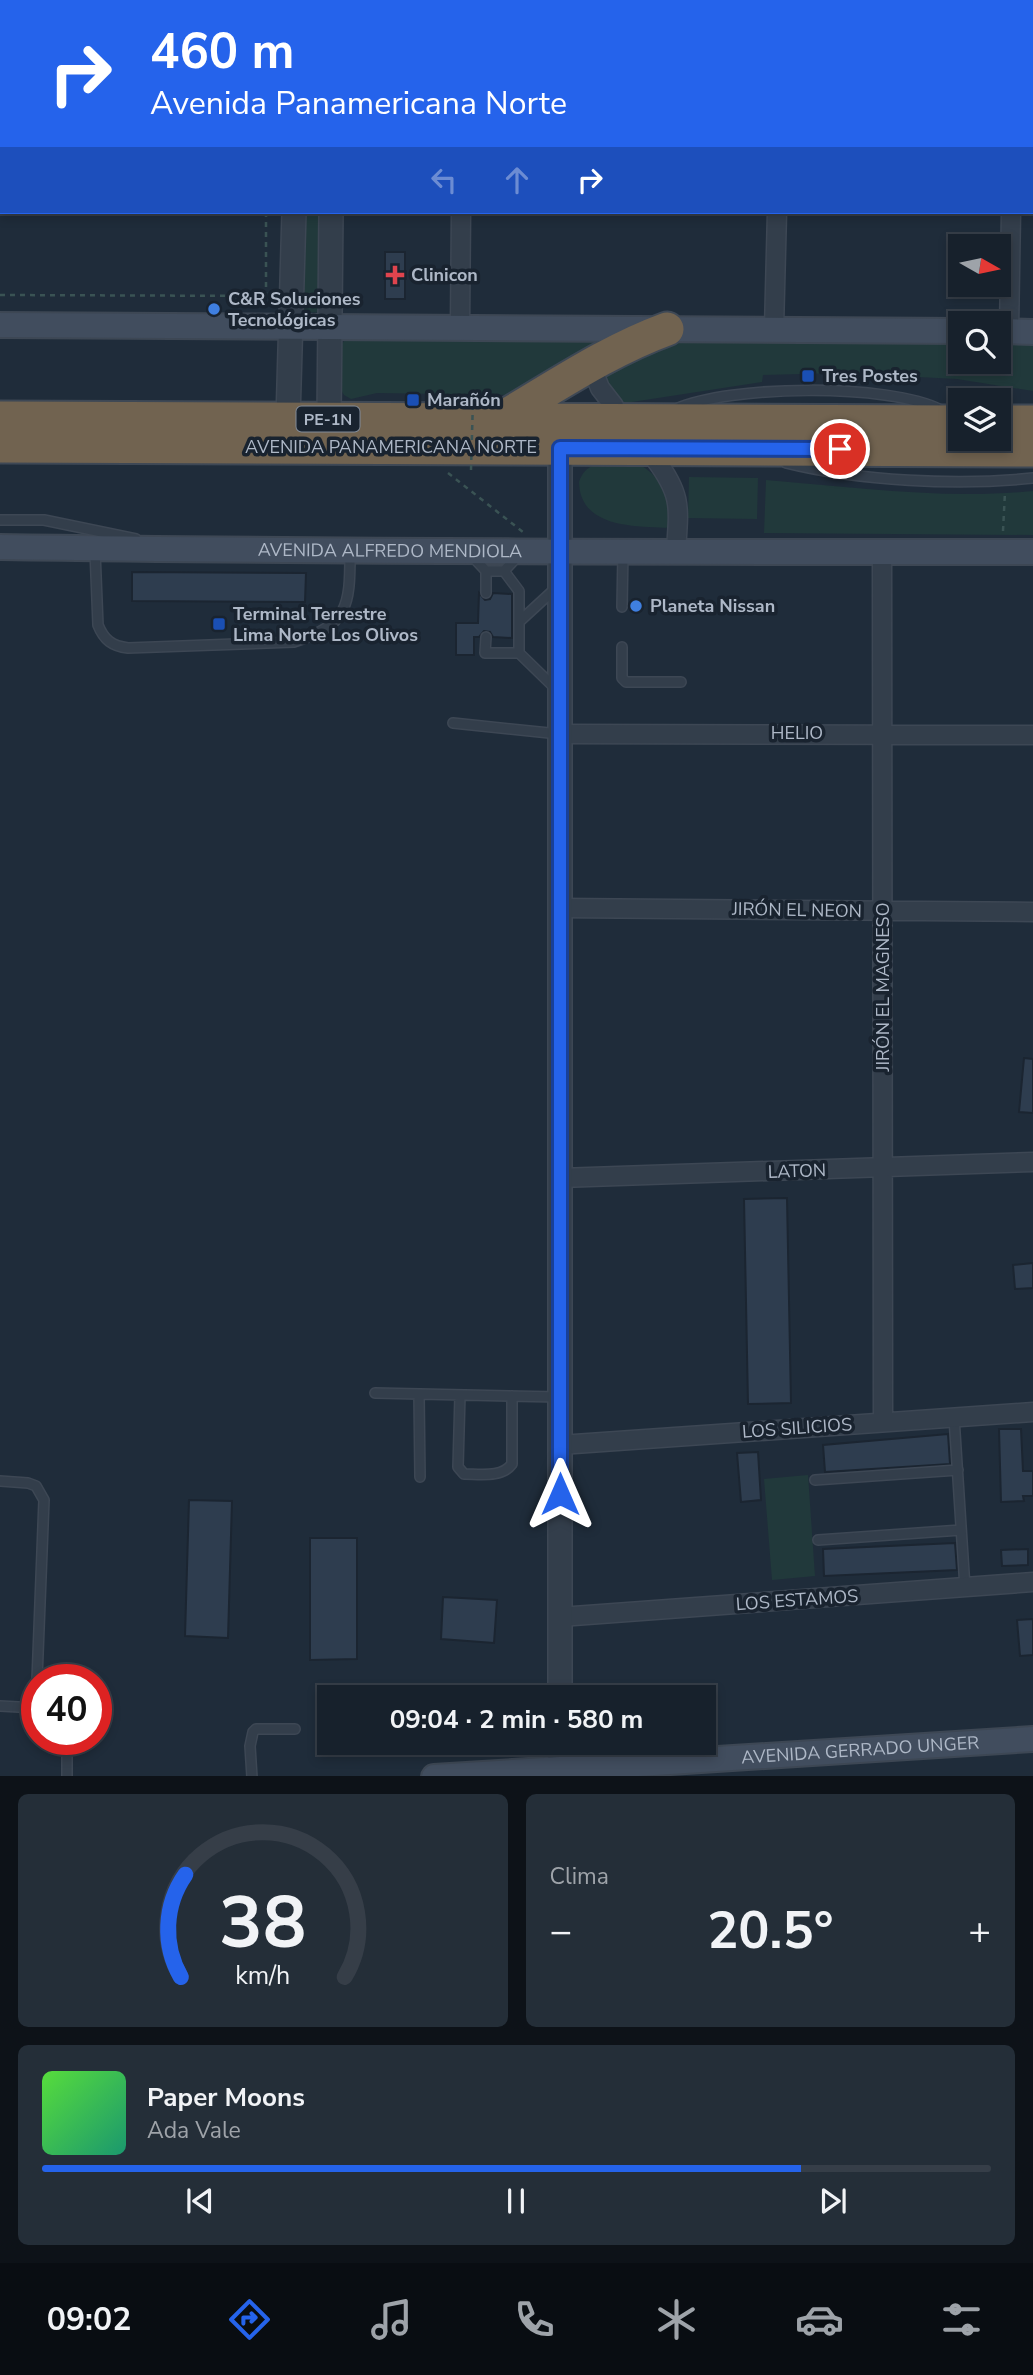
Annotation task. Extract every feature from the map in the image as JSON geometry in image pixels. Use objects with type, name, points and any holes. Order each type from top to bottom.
[{"type":"highway","points":[[499,420],[632,341],[667,329]]},
{"type":"highway","name":"AVENIDA PANAMERICANA NORTE","points":[[0,418],[948,421]]},
{"type":"highway","points":[[1011,422],[1033,422]]},
{"type":"highway","name":"AVENIDA PANAMERICANA NORTE","points":[[0,446],[1033,450]]},
{"type":"main road","points":[[0,325],[948,331]]},
{"type":"main road","name":"AVENIDA ALFREDO MENDIOLA","points":[[0,547],[469,552],[525,545],[560,553],[676,550],[1033,552]]},
{"type":"main road","name":"AVENIDA GERRADO UNGER","points":[[434,1776],[560,1773],[1033,1739]]},
{"type":"street","points":[[288,419],[294,214]]},
{"type":"street","points":[[329,419],[331,214]]},
{"type":"street","points":[[460,326],[461,214]]},
{"type":"street","points":[[774,329],[777,214]]},
{"type":"street","points":[[1011,214],[1014,331]]},
{"type":"street","points":[[591,365],[600,388],[614,405]]},
{"type":"street","points":[[560,448],[560,1685]]},
{"type":"street","points":[[655,459],[673,484],[677,496],[679,506],[676,550]]},
{"type":"street","name":"JIRÓN EL MAGNESO","points":[[882,551],[883,1422]]},
{"type":"street","name":"HELIO","points":[[560,734],[1033,735]]},
{"type":"street","name":"JIRÓN EL NEON","points":[[560,908],[1033,912]]},
{"type":"street","name":"LATON","points":[[560,1178],[1033,1162]]},
{"type":"street","name":"LOS SILICIOS","points":[[560,1445],[1033,1412]]},
{"type":"street","name":"LOS ESTAMOS","points":[[560,1617],[1033,1582]]},
{"type":"street","points":[[560,1755],[560,1773]]},
{"type":"lane","points":[[0,333],[25,325]]},
{"type":"lane","points":[[730,449],[810,469],[895,479],[1001,481],[1033,478]]},
{"type":"lane","points":[[0,520],[44,520],[194,550]]},
{"type":"lane","points":[[504,571],[525,545]]},
{"type":"lane","points":[[96,549],[98,625],[109,642],[117,647],[128,648],[294,642],[318,634],[333,624],[344,610],[350,580],[350,552]]},
{"type":"lane","points":[[469,552],[486,570],[486,593]]},
{"type":"lane","points":[[622,607],[623,552]]},
{"type":"lane","points":[[486,570],[504,571],[519,591],[519,653]]},
{"type":"lane","points":[[520,621],[560,585]]},
{"type":"lane","points":[[486,637],[485,653],[519,653],[560,693]]},
{"type":"lane","points":[[622,647],[622,678],[626,682],[681,682]]},
{"type":"lane","points":[[453,723],[560,734]]},
{"type":"lane","points":[[375,1394],[560,1397]]},
{"type":"lane","points":[[419,1395],[420,1477]]},
{"type":"lane","points":[[460,1395],[458,1467],[464,1474],[500,1474],[512,1464],[512,1396]]},
{"type":"lane","points":[[954,1417],[965,1588]]},
{"type":"lane","points":[[815,1480],[958,1470]]},
{"type":"lane","points":[[0,1481],[36,1486],[44,1500],[38,1664]]},
{"type":"lane","points":[[818,1540],[961,1530]]},
{"type":"lane","points":[[0,1706],[21,1707]]},
{"type":"lane","points":[[252,1776],[250,1746],[253,1732],[256,1729],[295,1729]]},
{"type":"lane","points":[[67,1755],[67,1776]]},
{"type":"path","points":[[266,214],[266,296]]},
{"type":"path","points":[[0,295],[283,296]]},
{"type":"path","points":[[345,300],[351,300],[356,305]]},
{"type":"path","points":[[471,470],[472,399]]},
{"type":"path","points":[[443,468],[525,545]]},
{"type":"path","points":[[1001,552],[1006,489]]},
{"type":"green space","points":[[301,214],[325,214],[325,312],[300,313]]},
{"type":"green space","points":[[345,340],[610,340],[510,395],[377,393],[351,399],[341,390],[341,345]]},
{"type":"green space","points":[[663,342],[948,342],[948,374],[1011,374],[1011,342],[1033,342],[1033,391],[957,379],[840,373],[763,375],[762,382],[619,404],[606,383],[607,371]]},
{"type":"green space","points":[[635,462],[653,475],[664,489],[669,528],[612,522],[589,509],[582,497],[579,482],[588,468],[602,463]]},
{"type":"green space","points":[[689,477],[758,478],[757,519],[688,518]]},
{"type":"green space","points":[[766,480],[933,493],[1033,491],[1033,535],[764,533]]},
{"type":"green space","points":[[808,1475],[815,1576],[772,1580],[764,1479]]},
{"type":"building","name":"Clinicon","points":[[385,252],[405,252],[405,299],[385,299]]},
{"type":"building","points":[[132,572],[306,573],[305,602],[132,601]]},
{"type":"building","points":[[479,593],[485,600],[490,599],[493,593],[512,594],[512,638],[493,637],[490,632],[484,631],[479,637],[474,637],[474,655],[456,655],[456,623],[478,623]]},
{"type":"building","points":[[1024,1058],[1033,1059],[1033,1113],[1019,1112]]},
{"type":"building","points":[[787,1198],[791,1403],[748,1404],[744,1199]]},
{"type":"building","points":[[1033,1263],[1033,1288],[1015,1289],[1013,1265]]},
{"type":"building","points":[[999,1429],[1021,1429],[1023,1471],[1033,1471],[1033,1496],[1023,1496],[1024,1501],[1001,1502]]},
{"type":"building","points":[[948,1434],[950,1464],[825,1472],[823,1445]]},
{"type":"building","points":[[758,1452],[761,1500],[741,1502],[737,1453]]},
{"type":"building","points":[[189,1500],[232,1501],[228,1638],[185,1636]]},
{"type":"building","points":[[310,1538],[357,1538],[357,1659],[310,1660]]},
{"type":"building","points":[[955,1543],[957,1570],[824,1576],[823,1549]]},
{"type":"building","points":[[1028,1549],[1028,1565],[1002,1566],[1001,1550]]},
{"type":"building","points":[[443,1597],[497,1600],[494,1643],[441,1639]]},
{"type":"building","points":[[1033,1619],[1033,1655],[1020,1656],[1017,1620]]},
{"type":"place","name":"Clinicon","points":[[395,275]]},
{"type":"place","name":"C&R Soluciones Tecnológicas","points":[[214,309]]},
{"type":"place","name":"Tres Postes","points":[[808,376]]},
{"type":"place","name":"Marañón","points":[[413,400]]},
{"type":"place","name":"Planeta Nissan","points":[[636,606]]},
{"type":"place","name":"Terminal Terrestre Lima Norte Los Olivos","points":[[219,624]]},
{"type":"route","points":[[560,1494],[560,448],[840,449]]}]
